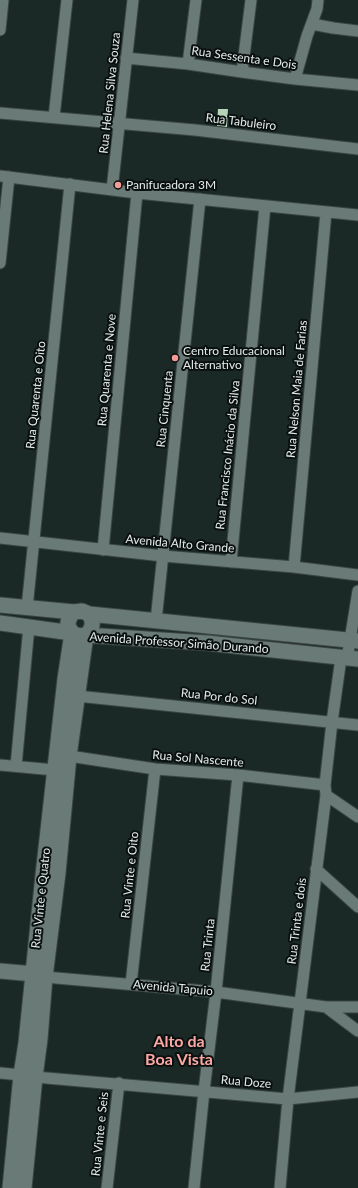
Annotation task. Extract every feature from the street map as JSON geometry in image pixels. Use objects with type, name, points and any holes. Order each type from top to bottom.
[{"type":"street","points":[[0,30],[3,0]]},
{"type":"street","points":[[54,117],[67,0]]},
{"type":"street","name":"Rua Helena Silva Souza","points":[[112,190],[133,0]]},
{"type":"street","points":[[188,64],[196,0]]},
{"type":"street","points":[[242,72],[251,0]]},
{"type":"street","points":[[295,79],[307,36],[317,9],[318,0]]},
{"type":"street","points":[[312,24],[358,31]]},
{"type":"street","name":"Rua Sessenta e Dois","points":[[126,58],[188,64],[295,79],[358,84]]},
{"type":"street","name":"Rua Tabuleiro","points":[[0,113],[195,130],[358,149]]},
{"type":"street","points":[[0,263],[5,177],[137,193],[358,215]]},
{"type":"street","name":"Rua Quarenta e Oito","points":[[27,608],[70,184]]},
{"type":"street","name":"Rua Quarenta e Nove","points":[[103,550],[137,193]]},
{"type":"street","name":"Rua Cinquenta","points":[[156,621],[200,199]]},
{"type":"street","name":"Rua Francisco Inácio da Silva","points":[[231,562],[265,206]]},
{"type":"street","name":"Rua Nelson Maia de Farias","points":[[294,567],[326,212]]},
{"type":"street","name":"Avenida Alto Grande","points":[[0,538],[163,556],[294,567],[358,575]]},
{"type":"street","name":"Rua Trinta e dois","points":[[280,1188],[288,1099],[326,790],[332,722],[354,641],[358,591]]},
{"type":"street","name":"Avenida Professor Simão Durando","points":[[0,605],[354,641]]},
{"type":"street","name":"Rua Vinte e Quatro","points":[[82,613],[91,618],[93,625],[89,632],[79,634],[68,626],[68,622],[71,615],[82,613]]},
{"type":"street","points":[[137,638],[146,637],[154,632],[156,629],[156,621]]},
{"type":"street","name":"Avenida Professor Simão Durando","points":[[0,623],[79,634],[214,643],[349,659]]},
{"type":"street","points":[[16,766],[29,626]]},
{"type":"street","name":"Rua Vinte e Quatro","points":[[42,957],[43,875],[65,679],[79,634]]},
{"type":"street","name":"Rua Vinte e Quatro","points":[[24,1188],[28,1076],[26,1043],[58,873],[69,756],[80,681],[79,634]]},
{"type":"street","points":[[65,679],[80,681]]},
{"type":"street","name":"Rua Por do Sol","points":[[77,696],[358,725]]},
{"type":"street","name":"Rua Sol Nascente","points":[[69,756],[155,769],[238,775],[326,790]]},
{"type":"street","points":[[0,765],[55,770]]},
{"type":"street","name":"Rua Vinte e Oito","points":[[131,984],[155,769]]},
{"type":"street","name":"Rua Trinta","points":[[194,1188],[238,775]]},
{"type":"street","points":[[326,790],[358,817]]},
{"type":"street","points":[[316,869],[358,907]]},
{"type":"street","name":"Avenida Tapuio","points":[[0,971],[39,976],[216,992],[326,1007],[358,1007]]},
{"type":"street","points":[[326,1007],[358,1031]]},
{"type":"street","name":"Rua Doze","points":[[0,1073],[288,1099],[358,1092]]},
{"type":"street","name":"Rua Vinte e Quatro","points":[[10,1188],[28,1076]]},
{"type":"street","name":"Rua Vinte e Seis","points":[[107,1188],[119,1083]]},
{"type":"building","points":[[218,109],[228,109],[227,127],[217,126]]},
{"type":"place","name":"Panifucadora 3M","points":[[118,185]]},
{"type":"place","name":"Centro Educacional Alternativo","points":[[175,358]]},
{"type":"district","name":"Alto da Boa Vista","points":[[179,1051]]}]
